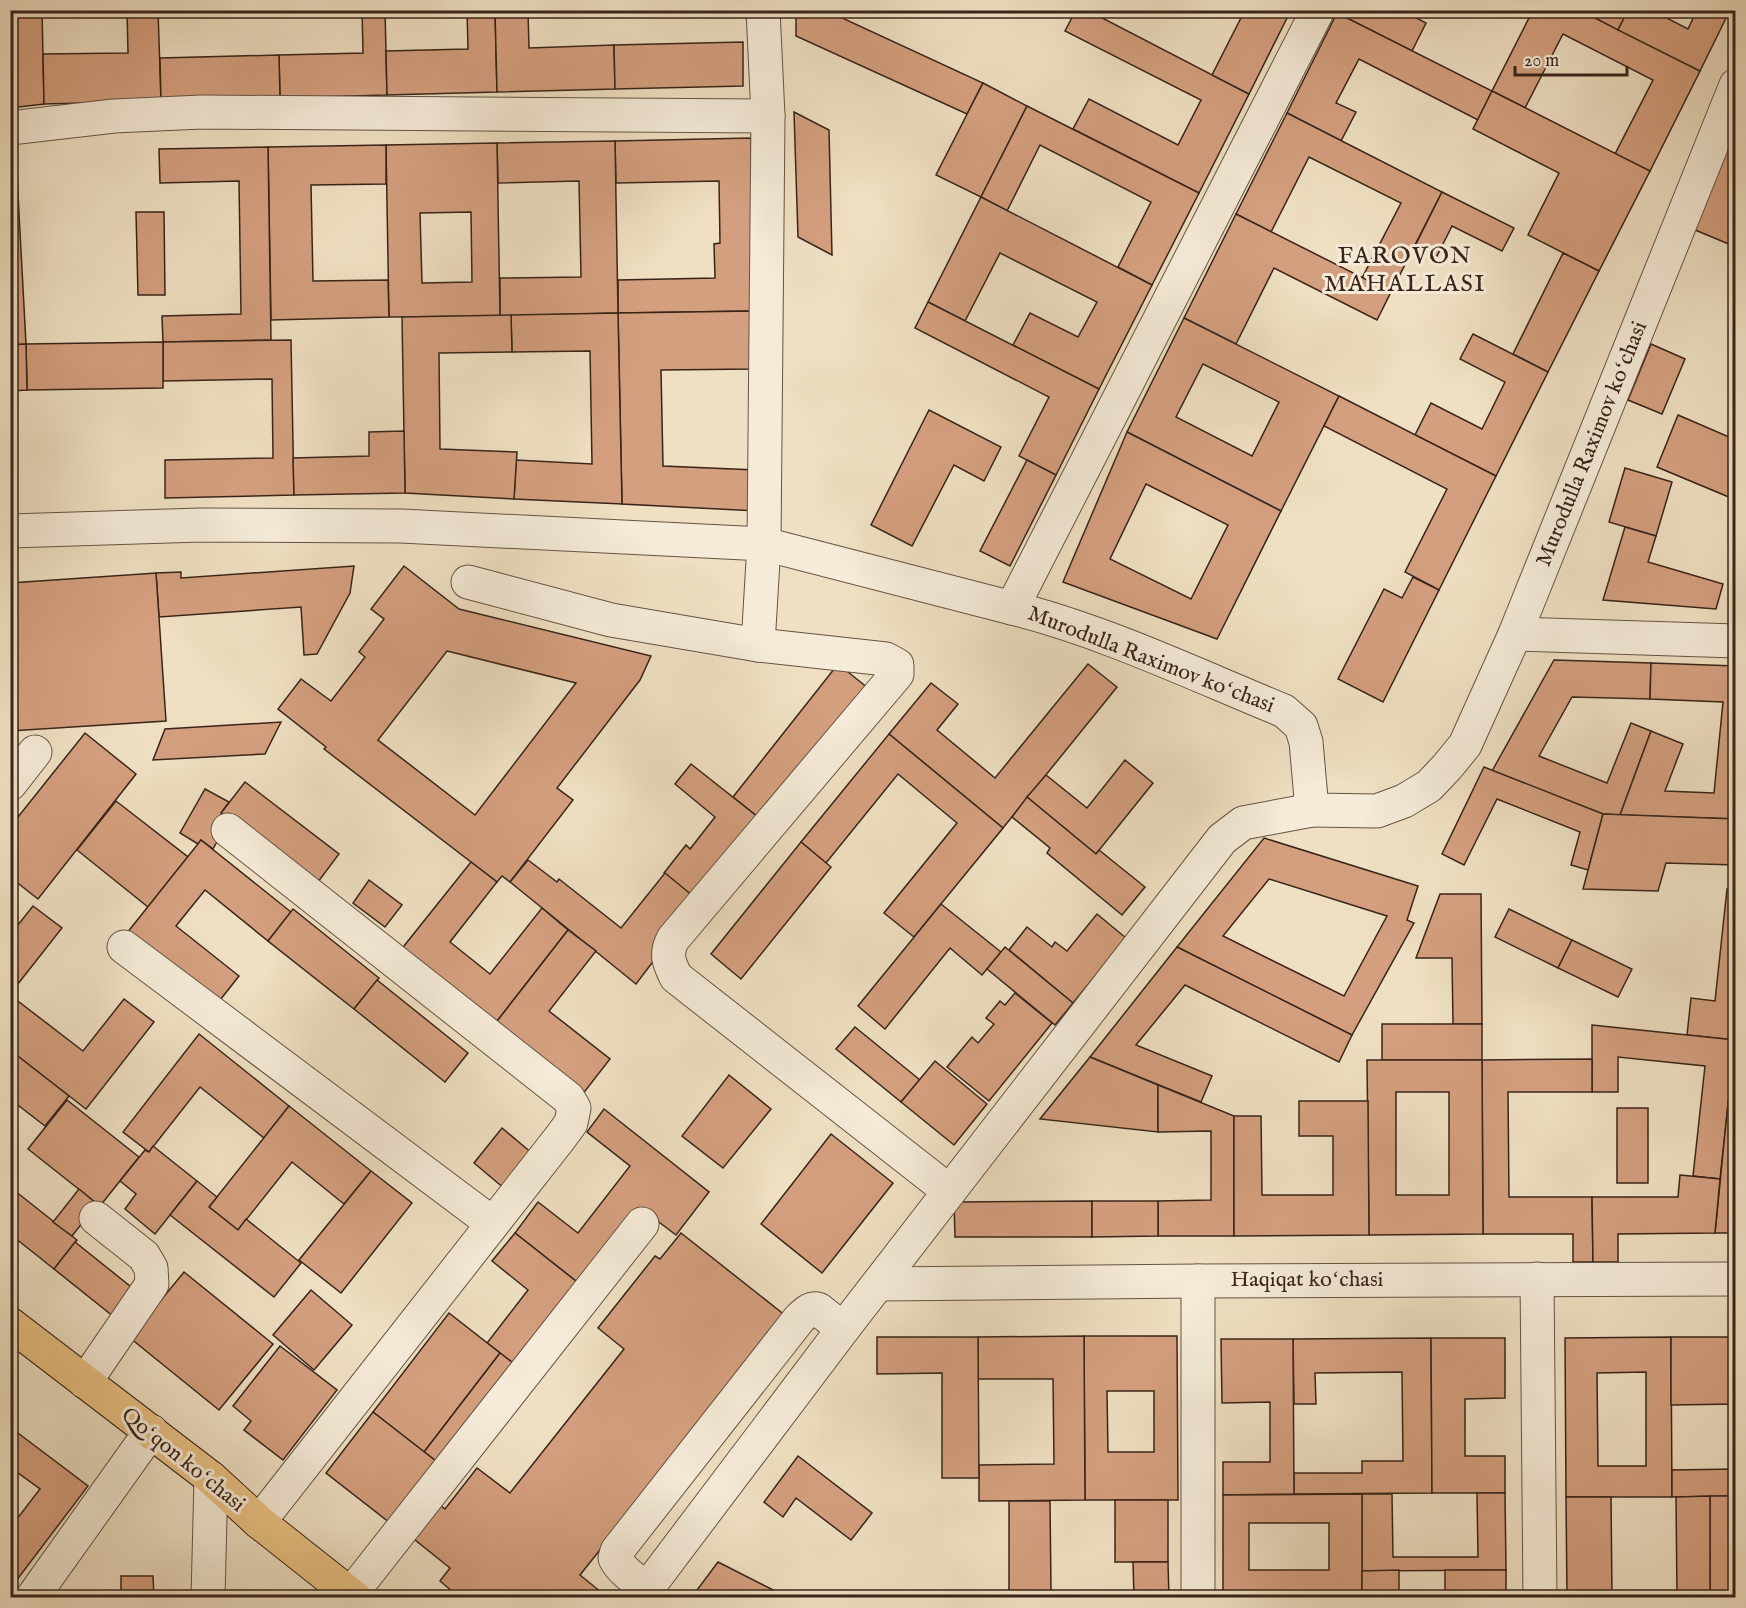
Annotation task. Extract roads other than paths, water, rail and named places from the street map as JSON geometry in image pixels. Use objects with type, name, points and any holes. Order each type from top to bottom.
[{"type":"main road","name":"Qoʻqon koʻchasi","points":[[10,1324],[211,1478],[259,1522],[353,1596]]},
{"type":"street","points":[[758,645],[764,544],[768,116],[763,10]]},
{"type":"street","name":"Murodulla Raximov koʻchasi","points":[[1318,10],[1012,608],[1108,639],[1284,711],[1301,726],[1306,742],[1312,810],[1377,811],[1404,801],[1429,786],[1466,745],[1515,634],[1736,85]]},
{"type":"street","points":[[10,128],[114,116],[202,112],[768,116]]},
{"type":"street","points":[[10,531],[201,525],[401,526],[764,544],[1012,608]]},
{"type":"street","points":[[468,582],[612,620],[758,645],[886,659],[897,665],[897,674],[673,939],[669,947],[668,958],[676,978],[949,1191]]},
{"type":"street","points":[[1515,634],[1736,641]]},
{"type":"street","points":[[10,784],[35,752]]},
{"type":"street","points":[[843,1329],[818,1309],[807,1311],[617,1551],[615,1558],[618,1564],[643,1593],[843,1329],[1222,839],[1243,823],[1312,810]]},
{"type":"street","points":[[228,830],[568,1098],[574,1108],[571,1123],[259,1522]]},
{"type":"street","points":[[124,947],[492,1222]]},
{"type":"street","points":[[85,1383],[152,1284],[151,1268],[144,1256],[96,1218]]},
{"type":"street","points":[[353,1596],[642,1224]]},
{"type":"street","points":[[1537,1279],[1540,1598]]},
{"type":"street","name":"Haqiqat koʻchasi","points":[[879,1284],[1736,1279]]},
{"type":"street","points":[[1198,1281],[1198,1598]]},
{"type":"street","points":[[728,1411],[761,1437]]},
{"type":"street","points":[[32,1598],[151,1431]]},
{"type":"street","points":[[208,1598],[211,1478]]},
{"type":"district","name":"FAROVON MAHALLASI","points":[[1405,270]]}]
